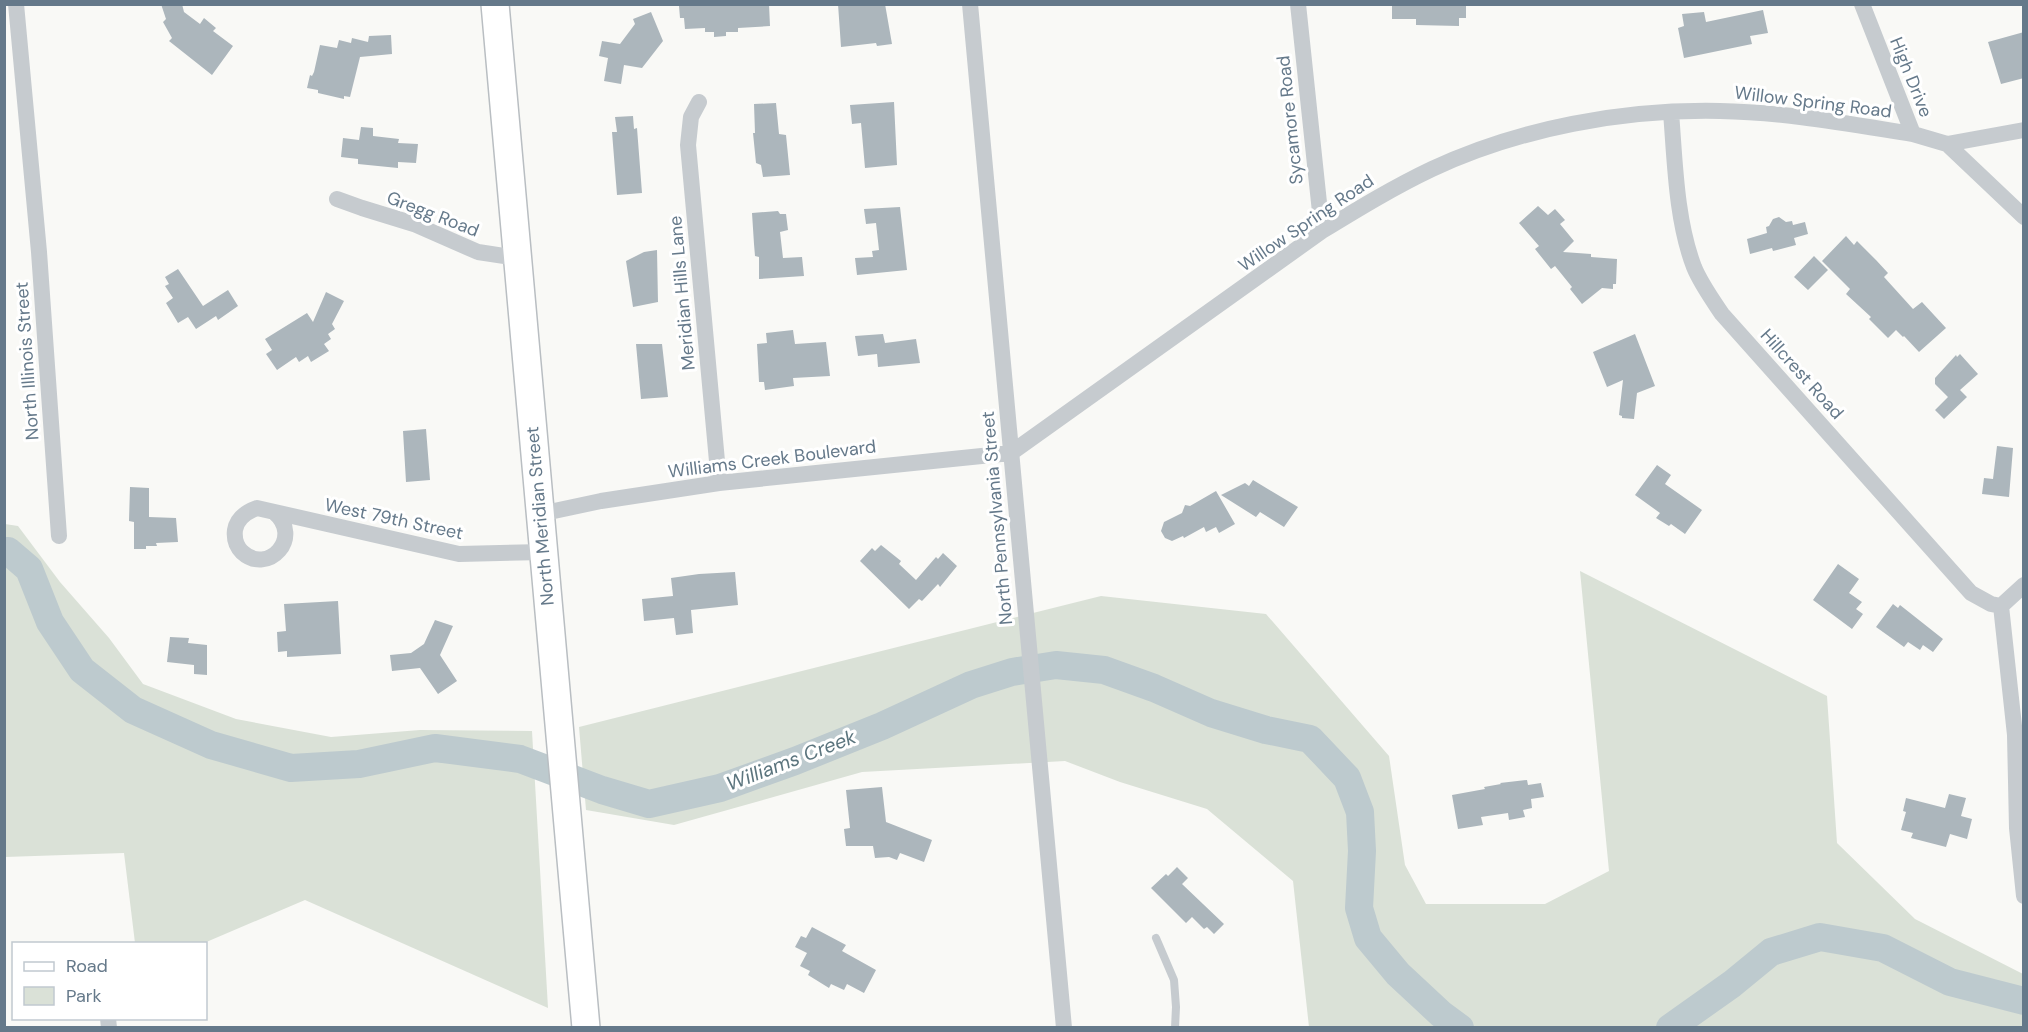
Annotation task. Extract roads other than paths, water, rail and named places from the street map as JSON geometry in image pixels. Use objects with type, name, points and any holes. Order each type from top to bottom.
[{"type":"main road","name":"North Meridian Street","points":[[495,4],[586,1028]]},
{"type":"street","name":"North Illinois Street","points":[[16,4],[39,252],[59,536]]},
{"type":"street","name":"North Pennsylvania Street","points":[[970,4],[1064,1028]]},
{"type":"street","name":"Sycamore Road","points":[[1298,4],[1322,231]]},
{"type":"street","name":"High Drive","points":[[1862,4],[1913,134],[1947,144],[2024,217]]},
{"type":"street","name":"Meridian Hills Lane","points":[[699,102],[689,127],[688,145],[718,483]]},
{"type":"street","name":"Willow Spring Road","points":[[1011,453],[1322,231],[1404,183],[1482,149],[1568,126],[1637,114],[1671,112],[1719,111],[1777,114],[1913,134]]},
{"type":"street","name":"Hillcrest Road","points":[[1671,112],[1684,231],[1695,269],[1707,292],[1722,314],[1971,593],[1991,604],[2001,606]]},
{"type":"street","points":[[1947,144],[2024,130]]},
{"type":"street","name":"Gregg Road","points":[[337,199],[414,224],[478,252],[517,258]]},
{"type":"street","name":"Williams Creek Boulevard","points":[[540,514],[601,501],[718,483],[1011,453]]},
{"type":"street","name":"West 79th Street","points":[[274,512],[459,554],[544,552]]},
{"type":"street","points":[[2024,585],[2001,606],[2015,735],[2017,828],[2024,896]]},
{"type":"lane","points":[[1156,938],[1174,980],[1175,1028]]},
{"type":"waterway","name":"Williams Creek","points":[[4,551],[8,551],[29,569],[50,622],[82,670],[133,710],[211,745],[291,768],[359,764],[435,748],[520,759],[602,790],[649,804],[720,788],[795,761],[882,726],[971,685],[1012,672],[1056,665],[1104,670],[1154,688],[1211,713],[1266,730],[1310,739],[1347,778],[1360,812],[1362,851],[1359,908],[1368,938],[1398,974],[1441,1014],[1460,1028]]},
{"type":"waterway","name":"Williams Creek","points":[[1670,1028],[1732,984],[1771,952],[1820,937],[1883,948],[1950,982],[2024,1001]]}]
